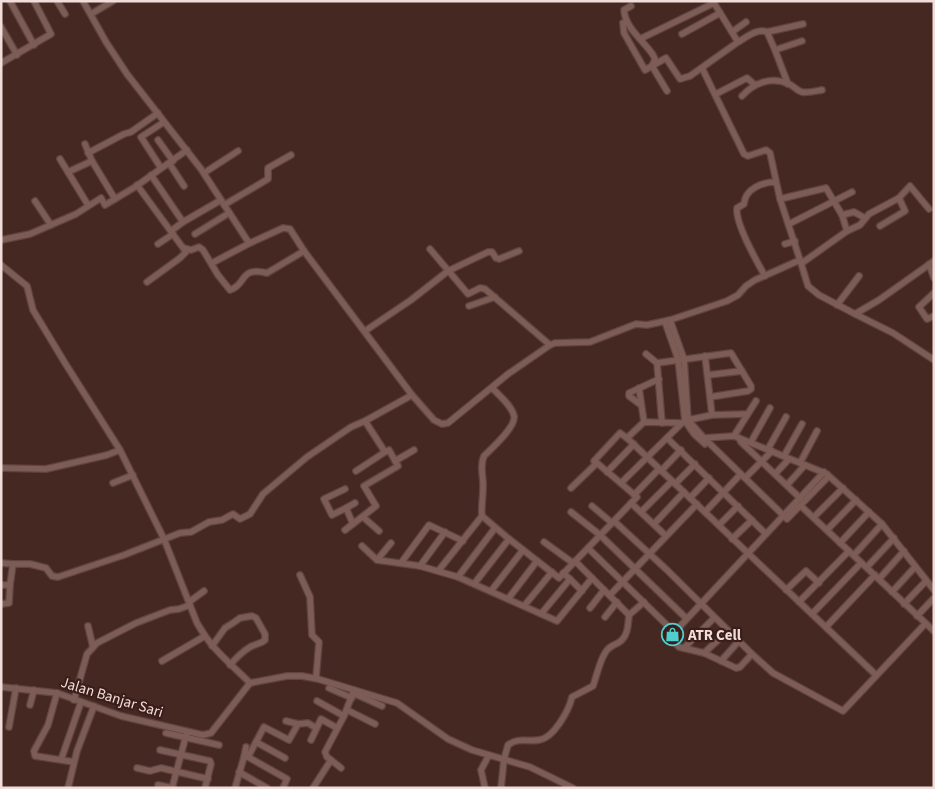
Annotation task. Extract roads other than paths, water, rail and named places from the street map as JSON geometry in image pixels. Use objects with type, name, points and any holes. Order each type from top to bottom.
[{"type":"street","points":[[10,1],[34,45]]},
{"type":"street","points":[[1,64],[51,34],[34,1]]},
{"type":"street","points":[[58,1],[65,14]]},
{"type":"street","points":[[83,1],[106,42],[204,173],[250,243]]},
{"type":"street","points":[[91,14],[113,1]]},
{"type":"street","points":[[640,39],[714,2],[738,42]]},
{"type":"street","points":[[631,6],[624,11],[635,35],[653,55],[655,59],[652,66]]},
{"type":"street","points":[[682,34],[720,13]]},
{"type":"street","points":[[732,32],[746,22]]},
{"type":"street","points":[[623,23],[624,33],[645,70],[666,58],[677,77],[683,79],[756,31],[762,30],[767,32],[803,24]]},
{"type":"street","points":[[1,28],[17,55]]},
{"type":"street","points":[[767,32],[788,84]]},
{"type":"street","points":[[775,50],[802,41]]},
{"type":"street","points":[[652,66],[667,91]]},
{"type":"street","points":[[702,68],[744,154],[748,156],[766,150],[769,152],[780,199],[808,286],[837,305],[892,333],[934,360]]},
{"type":"street","points":[[716,94],[746,78],[755,85]]},
{"type":"street","points":[[742,96],[755,85],[768,80],[788,84],[805,92],[822,90]]},
{"type":"street","points":[[88,153],[131,132],[158,113]]},
{"type":"street","points":[[161,168],[141,137],[164,122]]},
{"type":"street","points":[[158,140],[184,186]]},
{"type":"street","points":[[85,144],[92,161],[116,199]]},
{"type":"street","points":[[1,240],[30,234],[76,214],[101,198],[105,205],[187,150]]},
{"type":"street","points":[[204,173],[238,151]]},
{"type":"street","points":[[158,244],[183,222],[268,179],[268,168],[291,155]]},
{"type":"street","points":[[60,158],[88,205]]},
{"type":"street","points":[[68,172],[92,161]]},
{"type":"street","points":[[151,175],[183,222]]},
{"type":"street","points":[[766,276],[736,212],[737,208],[744,204],[745,197],[758,186],[766,182],[776,182]]},
{"type":"street","points":[[137,185],[184,248],[185,254],[147,282]]},
{"type":"street","points":[[212,263],[250,243],[286,228],[290,229],[304,251],[412,395],[434,420],[444,424],[448,423],[508,374],[550,345],[590,342],[636,324],[647,325],[668,321],[727,301],[738,295],[746,286],[801,261],[860,225],[865,218],[899,198],[910,186],[929,209]]},
{"type":"street","points":[[780,199],[826,188],[842,215],[848,231]]},
{"type":"street","points":[[789,224],[852,192]]},
{"type":"street","points":[[880,226],[905,211],[899,198]]},
{"type":"street","points":[[34,201],[51,225]]},
{"type":"street","points":[[842,215],[854,212],[865,218]]},
{"type":"street","points":[[195,234],[229,213]]},
{"type":"street","points":[[785,244],[795,241]]},
{"type":"street","points":[[184,248],[191,250],[199,247],[205,251],[218,275],[228,288],[232,290],[248,274],[257,270],[267,273],[304,251]]},
{"type":"street","points":[[430,249],[468,294],[482,288],[550,345]]},
{"type":"street","points":[[365,331],[412,300],[448,271],[490,251],[499,259],[519,251]]},
{"type":"street","points":[[855,314],[879,300],[931,263],[934,278]]},
{"type":"street","points":[[1,265],[27,286],[33,310],[120,450],[164,539],[189,603],[212,646],[250,684],[294,675],[316,678],[382,706]]},
{"type":"street","points":[[837,305],[859,276]]},
{"type":"street","points":[[934,293],[919,307],[927,318],[934,316]]},
{"type":"street","points":[[469,306],[495,297]]},
{"type":"street","points":[[668,321],[681,359],[685,421],[694,434],[742,477]]},
{"type":"street","points":[[657,363],[732,353],[751,389],[710,396]]},
{"type":"street","points":[[646,354],[657,363],[662,423]]},
{"type":"street","points":[[705,356],[712,415]]},
{"type":"street","points":[[708,375],[742,371]]},
{"type":"street","points":[[641,404],[628,395],[659,378]]},
{"type":"street","points":[[439,570],[482,516],[482,461],[484,456],[514,424],[514,416],[510,408],[492,388]]},
{"type":"street","points":[[639,388],[644,422]]},
{"type":"street","points":[[1,562],[30,564],[46,568],[52,576],[58,577],[124,555],[180,533],[191,532],[209,522],[222,520],[233,514],[243,519],[250,514],[263,494],[307,458],[351,427],[412,395]]},
{"type":"street","points":[[736,437],[747,414],[756,402]]},
{"type":"street","points":[[751,442],[770,408]]},
{"type":"street","points":[[627,438],[644,422],[662,423],[685,421],[712,415],[747,414]]},
{"type":"street","points":[[705,512],[724,492],[762,462],[786,417]]},
{"type":"street","points":[[365,421],[385,452]]},
{"type":"street","points":[[621,483],[685,421]]},
{"type":"street","points":[[685,421],[782,516],[788,519],[801,506],[826,474]]},
{"type":"street","points":[[775,474],[787,457],[802,424]]},
{"type":"street","points":[[787,485],[803,464],[817,431]]},
{"type":"street","points":[[482,516],[559,578],[637,497],[594,461],[620,432],[876,675]]},
{"type":"street","points":[[704,438],[736,437],[826,474],[882,524],[934,590]]},
{"type":"street","points":[[736,437],[800,498]]},
{"type":"street","points":[[667,438],[766,534]]},
{"type":"street","points":[[607,472],[634,444]]},
{"type":"street","points":[[1,468],[46,469],[107,455],[120,450]]},
{"type":"street","points":[[345,530],[376,506],[364,486],[398,466],[389,450],[356,471]]},
{"type":"street","points":[[395,461],[414,450]]},
{"type":"street","points":[[634,495],[681,450]]},
{"type":"street","points":[[571,488],[597,463]]},
{"type":"street","points":[[641,512],[694,464]]},
{"type":"street","points":[[752,654],[738,668],[704,652],[679,647],[670,638],[686,618],[748,555],[782,516],[826,474]]},
{"type":"street","points":[[113,483],[133,476]]},
{"type":"street","points":[[690,498],[709,478]]},
{"type":"street","points":[[814,517],[843,488]]},
{"type":"street","points":[[346,489],[324,499],[332,515],[355,503]]},
{"type":"street","points":[[654,524],[684,492]]},
{"type":"street","points":[[827,530],[856,500]]},
{"type":"street","points":[[631,503],[666,535]]},
{"type":"street","points":[[610,595],[697,504]]},
{"type":"street","points":[[592,506],[614,521],[650,554],[773,673],[843,711],[876,675],[931,627],[904,604],[801,506]]},
{"type":"street","points":[[719,525],[738,506]]},
{"type":"street","points":[[346,508],[353,524]]},
{"type":"street","points":[[571,512],[635,568],[686,618]]},
{"type":"street","points":[[840,543],[869,512]]},
{"type":"street","points":[[363,517],[379,531]]},
{"type":"street","points":[[732,539],[752,520]]},
{"type":"street","points":[[799,602],[882,524]]},
{"type":"street","points":[[401,563],[429,525],[463,541]]},
{"type":"street","points":[[458,576],[496,528]]},
{"type":"street","points":[[420,566],[445,532]]},
{"type":"street","points":[[866,567],[894,538]]},
{"type":"street","points":[[474,584],[509,539]]},
{"type":"street","points":[[544,542],[574,562],[629,615]]},
{"type":"street","points":[[377,560],[391,543]]},
{"type":"street","points":[[362,546],[377,560],[420,566],[458,576],[557,621],[592,578]]},
{"type":"street","points":[[588,548],[674,632]]},
{"type":"street","points":[[491,591],[523,550]]},
{"type":"street","points":[[826,628],[904,551]]},
{"type":"street","points":[[508,599],[537,560]]},
{"type":"street","points":[[812,614],[861,563]]},
{"type":"street","points":[[1,604],[9,603],[13,564]]},
{"type":"street","points":[[892,592],[915,567]]},
{"type":"street","points":[[786,590],[806,571],[819,583]]},
{"type":"street","points":[[524,606],[552,572]]},
{"type":"street","points":[[563,573],[582,591]]},
{"type":"street","points":[[300,575],[310,602],[312,635],[319,642],[316,678]]},
{"type":"street","points":[[541,614],[570,579]]},
{"type":"street","points":[[904,604],[926,581]]},
{"type":"street","points":[[1,585],[10,585]]},
{"type":"street","points":[[590,608],[604,590]]},
{"type":"street","points":[[74,700],[87,654],[92,647],[136,623],[170,610],[179,609],[204,591]]},
{"type":"street","points":[[917,616],[934,598]]},
{"type":"street","points":[[605,618],[617,602]]},
{"type":"street","points":[[501,788],[504,759],[508,745],[520,739],[543,739],[549,734],[567,713],[572,697],[593,686],[600,662],[606,651],[620,642],[626,635],[629,615],[644,602]]},
{"type":"street","points":[[212,646],[225,628],[240,618],[252,616],[256,618],[265,634],[264,641],[241,654],[230,665]]},
{"type":"street","points":[[684,648],[714,618]]},
{"type":"street","points":[[88,626],[92,647]]},
{"type":"street","points":[[704,652],[728,631]]},
{"type":"street","points":[[162,662],[205,636]]},
{"type":"street","points":[[721,661],[739,642]]},
{"type":"street","name":"Jalan Banjar Sari","points":[[1,687],[58,693],[121,716],[186,734],[203,735],[211,733],[250,684]]},
{"type":"street","points":[[9,727],[16,688]]},
{"type":"street","points":[[330,688],[397,703],[448,739],[489,755],[530,767],[573,788]]},
{"type":"street","points":[[30,705],[34,690]]},
{"type":"street","points":[[58,693],[48,725],[34,754],[35,756],[74,762]]},
{"type":"street","points":[[341,768],[327,757],[325,752],[353,694]]},
{"type":"street","points":[[317,701],[375,724]]},
{"type":"street","points":[[62,757],[82,702]]},
{"type":"street","points":[[68,788],[74,762],[94,706]]},
{"type":"street","points":[[286,720],[298,724],[308,723],[316,728]]},
{"type":"street","points":[[311,740],[321,720],[337,728]]},
{"type":"street","points":[[235,788],[239,772],[246,757],[264,727],[289,740],[298,724]]},
{"type":"street","points":[[166,733],[186,734],[219,745]]},
{"type":"street","points":[[158,784],[173,788],[186,734]]},
{"type":"street","points":[[256,742],[285,758]]},
{"type":"street","points":[[246,748],[246,757]]},
{"type":"street","points":[[160,750],[210,761],[211,764],[205,788]]},
{"type":"street","points":[[485,788],[481,770],[489,755]]},
{"type":"street","points":[[246,757],[287,779],[283,788]]},
{"type":"street","points":[[313,788],[331,760]]},
{"type":"street","points":[[137,768],[150,771],[161,768],[208,779]]},
{"type":"street","points":[[239,772],[267,788]]},
{"type":"place","name":"ATR Cell","points":[[672,635]]}]
